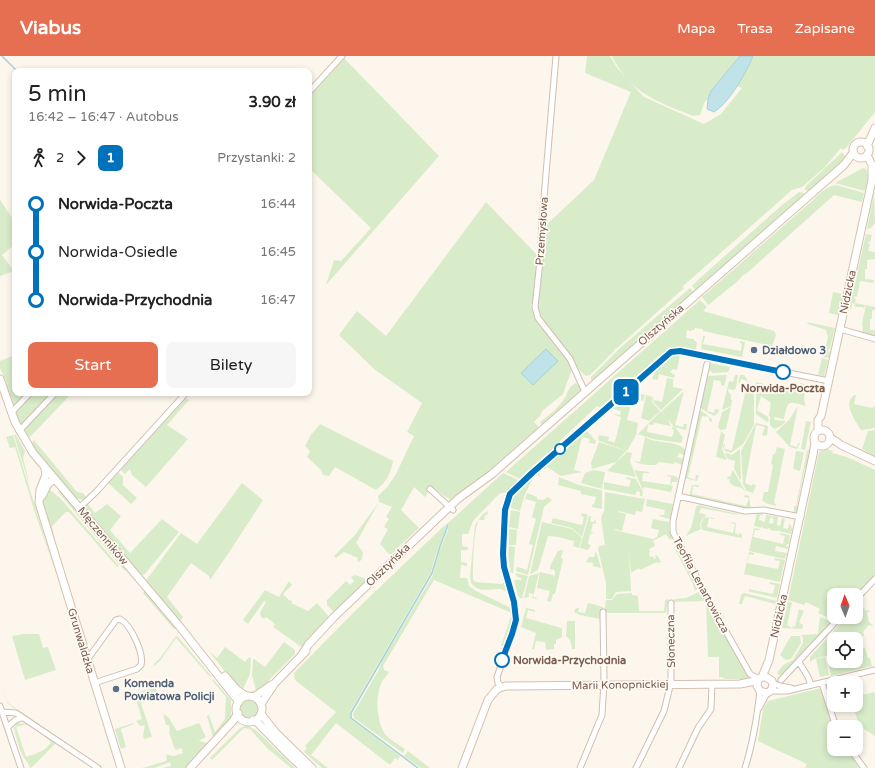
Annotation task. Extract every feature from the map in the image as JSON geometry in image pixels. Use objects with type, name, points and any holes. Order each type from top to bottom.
[{"type":"main road","points":[[860,156],[869,150],[865,144],[874,130]]},
{"type":"main road","name":"Olsztyńska","points":[[254,697],[274,683],[303,653],[311,648],[451,508],[844,165],[860,156],[853,148],[855,144],[865,144]]},
{"type":"main road","name":"Nidzicka","points":[[821,430],[818,420],[821,416],[874,180],[872,165],[860,156]]},
{"type":"main road","points":[[0,379],[11,413],[19,431]]},
{"type":"main road","points":[[821,430],[828,433],[829,440],[824,445],[817,444],[814,435],[821,430]]},
{"type":"main road","name":"Męczenników","points":[[19,431],[45,469],[180,627],[239,702]]},
{"type":"main road","points":[[829,440],[838,442],[841,445],[875,461]]},
{"type":"main road","name":"Nidzicka","points":[[769,660],[801,517],[813,455],[817,444]]},
{"type":"main road","name":"Grunwaldzka","points":[[45,469],[46,475],[41,484],[38,497],[39,503],[121,768]]},
{"type":"main road","name":"Grunwaldzka","points":[[42,514],[41,502],[43,493],[48,484],[54,479]]},
{"type":"main road","name":"Męczenników","points":[[180,627],[237,690],[246,696]]},
{"type":"main road","points":[[764,691],[757,684],[769,660]]},
{"type":"main road","points":[[764,691],[771,681],[769,660]]},
{"type":"main road","points":[[740,684],[766,677],[771,681]]},
{"type":"main road","name":"Olsztyńska","points":[[261,704],[274,683]]},
{"type":"main road","points":[[740,684],[764,691]]},
{"type":"main road","name":"Marii Konopnickiej","points":[[502,687],[740,684]]},
{"type":"main road","points":[[462,768],[488,700],[492,693],[502,687]]},
{"type":"main road","points":[[254,720],[261,714],[261,704],[254,697],[246,696],[237,706],[240,717],[245,720],[254,720],[258,723],[289,756],[303,768]]},
{"type":"main road","points":[[190,768],[234,721],[238,713]]},
{"type":"main road","points":[[261,714],[276,733],[312,768]]},
{"type":"main road","points":[[194,768],[223,737],[245,720]]},
{"type":"street","points":[[312,89],[342,56]]},
{"type":"street","name":"Przemysłowa","points":[[554,57],[540,261],[535,307],[538,318],[570,359],[585,392]]},
{"type":"street","points":[[840,329],[875,339]]},
{"type":"street","points":[[502,687],[499,673],[516,620],[514,602],[504,567],[503,554],[505,510],[510,494],[532,473],[671,352],[680,351],[829,381]]},
{"type":"street","name":"Teofila Lenartowicza","points":[[708,364],[678,496],[672,525],[673,532],[712,607],[750,674],[760,679]]},
{"type":"street","points":[[11,413],[27,396]]},
{"type":"street","points":[[19,431],[52,396]]},
{"type":"street","points":[[78,508],[96,492],[183,396]]},
{"type":"street","points":[[430,489],[451,508]]},
{"type":"street","points":[[678,496],[745,511],[764,510],[801,517]]},
{"type":"street","points":[[863,592],[875,579]]},
{"type":"street","name":"Słoneczna","points":[[636,768],[665,707],[671,682],[671,603]]},
{"type":"street","points":[[580,768],[601,720],[603,685],[602,612]]},
{"type":"street","points":[[87,660],[116,620],[122,620],[128,627],[136,641],[142,658],[142,665],[137,669],[94,683]]},
{"type":"street","points":[[781,680],[834,624]]},
{"type":"street","points":[[799,662],[811,685]]},
{"type":"street","points":[[745,768],[750,753],[764,691],[787,691],[875,670]]},
{"type":"street","points":[[771,681],[780,686],[794,689]]},
{"type":"street","points":[[822,683],[834,720]]},
{"type":"street","points":[[679,768],[698,728],[711,709],[712,684]]},
{"type":"street","points":[[0,706],[21,768]]},
{"type":"street","points":[[2,712],[16,713],[98,768]]},
{"type":"street","points":[[5,719],[11,713]]},
{"type":"street","points":[[5,719],[14,720],[22,718]]},
{"type":"street","points":[[8,727],[14,720]]},
{"type":"street","points":[[855,756],[864,768]]},
{"type":"green space","points":[[587,56],[610,56],[617,68],[644,97],[704,124],[721,114],[742,88],[736,86],[753,56],[875,56],[875,112],[847,147],[843,150],[841,148],[824,168],[802,187],[792,190],[682,287],[684,288],[616,349],[615,348],[614,351],[590,375],[586,376],[581,372],[562,344],[541,319],[537,306],[544,227],[594,180],[631,92],[585,73]]},
{"type":"green space","points":[[612,56],[740,56],[711,91],[708,99],[705,101],[700,115],[693,116],[659,102],[638,89],[625,76]]},
{"type":"green space","points":[[343,57],[439,156],[326,285],[334,260],[341,261],[371,228],[312,171],[312,90]]},
{"type":"green space","points":[[842,152],[846,158],[809,191],[805,190],[807,185]]},
{"type":"green space","points":[[863,168],[866,169],[868,177],[865,191],[835,183]]},
{"type":"green space","points":[[836,185],[864,193],[862,202],[834,195],[738,281],[708,305],[702,297],[821,193],[829,187]]},
{"type":"green space","points":[[799,192],[804,193],[803,196],[696,291],[692,286],[699,279],[782,205]]},
{"type":"green space","points":[[874,193],[875,223],[871,228],[867,229]]},
{"type":"green space","points":[[0,200],[12,218],[12,247],[2,255],[12,268],[12,272],[0,276]]},
{"type":"green space","points":[[486,202],[538,256],[535,295],[531,305],[533,312],[538,324],[566,356],[572,369],[563,394],[542,411],[540,416],[534,422],[539,427],[473,485],[450,500],[431,486],[425,497],[414,487],[401,510],[419,528],[390,555],[380,544],[388,529],[384,527],[389,519],[386,517],[392,507],[379,502],[378,496],[388,486],[396,474],[414,436],[407,432],[422,403],[374,369],[339,335],[357,311],[386,336]]},
{"type":"green space","points":[[866,234],[872,235],[870,242],[868,242],[870,244],[868,251],[875,252],[875,259],[867,260],[865,279],[874,280],[873,283],[860,281],[857,297],[855,296],[854,299],[856,299],[855,303],[865,305],[864,309],[863,307],[855,307],[854,303],[852,303],[851,310],[849,309]]},
{"type":"green space","points":[[848,264],[838,315],[829,313],[833,292],[842,294]]},
{"type":"green space","points":[[690,288],[694,292],[594,381],[591,380],[591,377],[620,348]]},
{"type":"green space","points":[[700,300],[707,307],[703,311],[774,331],[776,335],[772,346],[703,331],[703,329],[695,328],[695,330],[691,331],[687,330],[686,338],[693,339],[697,343],[695,351],[678,349],[654,365],[601,408],[597,406],[560,441],[562,444],[522,480],[506,472]]},
{"type":"green space","points":[[866,305],[875,307],[875,310],[872,310],[872,319],[870,319],[870,330],[875,330],[875,335],[863,332],[862,323]]},
{"type":"green space","points":[[807,322],[835,328],[828,351],[830,352],[829,358],[823,357],[828,352],[824,353],[828,337],[826,330],[808,324]]},
{"type":"green space","points":[[703,336],[705,336],[703,344],[741,351],[742,344],[740,341],[745,342],[742,357],[701,349]]},
{"type":"green space","points":[[675,354],[680,355],[677,370],[673,369],[670,372],[675,375],[674,378],[659,374],[658,380],[652,379],[655,371]]},
{"type":"green space","points":[[12,356],[12,396],[25,396],[13,409],[7,390],[7,384],[0,368],[0,361]]},
{"type":"green space","points":[[822,358],[828,360],[824,376],[818,375]]},
{"type":"green space","points":[[710,363],[730,367],[728,372],[712,373],[711,371],[708,372]]},
{"type":"green space","points":[[727,375],[724,386],[721,385],[721,381],[714,380],[707,411],[714,413],[715,409],[719,410],[714,416],[700,408],[707,376]]},
{"type":"green space","points":[[735,375],[738,375],[736,388],[734,390],[728,389],[732,400],[731,406],[722,410],[729,381],[733,382]]},
{"type":"green space","points":[[740,375],[744,375],[754,389],[754,425],[743,444],[731,453],[725,451],[723,448],[725,444],[724,449],[732,450],[748,381],[741,379],[740,383],[738,383]]},
{"type":"green space","points":[[667,378],[673,379],[673,387],[683,389],[661,410],[653,402],[654,397],[654,400],[662,402]]},
{"type":"green space","points":[[756,382],[802,393],[805,386],[800,384],[806,385],[804,400],[806,406],[795,403],[787,405],[784,419],[774,417],[775,420],[786,421],[781,426],[774,429],[770,425],[769,416],[771,403],[761,396],[757,410],[768,417],[769,421],[767,422],[756,414]]},
{"type":"green space","points":[[576,383],[583,389],[542,425],[540,422],[551,414],[566,396],[568,390]]},
{"type":"green space","points":[[684,391],[675,425],[683,427],[684,424],[687,424],[686,430],[674,427],[662,411]]},
{"type":"green space","points":[[632,392],[645,395],[643,401],[640,400],[641,396],[633,395],[627,420],[638,423],[636,435],[627,451],[599,441],[598,439],[599,435],[609,437],[608,441],[615,442],[621,417],[615,414],[620,415],[621,411],[613,409]]},
{"type":"green space","points":[[646,395],[653,397],[652,402],[660,411],[649,421],[641,418]]},
{"type":"green space","points":[[854,395],[856,395],[854,404],[872,408],[875,406],[875,428],[861,430],[859,427],[849,407],[849,403]]},
{"type":"green space","points":[[29,396],[50,396],[21,426],[15,413]]},
{"type":"green space","points":[[53,396],[69,396],[31,436],[28,438],[23,429]]},
{"type":"green space","points":[[185,398],[189,400],[167,425],[188,439],[146,487],[132,475],[130,469],[125,474],[120,469]]},
{"type":"green space","points":[[798,406],[790,445],[797,447],[798,443],[800,443],[797,449],[790,447],[776,432],[789,420]]},
{"type":"green space","points":[[731,407],[726,429],[720,430],[718,427],[722,412]]},
{"type":"green space","points":[[699,409],[712,419],[712,422],[709,421],[709,417],[702,416],[688,477],[695,480],[696,475],[699,475],[697,481],[684,478]]},
{"type":"green space","points":[[661,411],[667,417],[671,426],[650,422]]},
{"type":"green space","points":[[806,421],[811,422],[805,450],[801,449]]},
{"type":"green space","points":[[650,422],[654,423],[653,425],[648,424]]},
{"type":"green space","points":[[756,423],[768,426],[767,436],[762,435],[765,427],[756,425],[745,483],[752,486],[752,484],[756,485],[753,493],[747,491],[743,484],[741,451]]},
{"type":"green space","points":[[320,424],[393,461],[391,470],[383,484],[376,490],[335,467],[329,476],[323,475],[321,470],[307,457],[310,451],[305,446],[311,435]]},
{"type":"green space","points":[[648,424],[647,432],[672,437],[674,430],[672,427],[676,428],[683,438],[681,443],[653,439],[638,434]]},
{"type":"green space","points":[[586,430],[596,441],[595,444],[589,443],[590,439],[582,437],[574,470],[582,472],[561,476],[547,467],[539,473],[540,476],[538,476],[538,472]]},
{"type":"green space","points":[[875,430],[875,456],[862,449],[868,431]]},
{"type":"green space","points":[[721,431],[725,435],[722,449],[727,460],[716,457]]},
{"type":"green space","points":[[13,435],[54,568],[34,510],[15,447],[10,448],[6,437]]},
{"type":"green space","points":[[14,435],[16,435],[25,451],[23,458],[31,490]]},
{"type":"green space","points":[[645,437],[655,441],[676,444],[686,450],[685,456],[679,453],[677,457],[683,459],[683,457],[685,458],[683,465],[674,462],[674,464],[659,462],[656,465],[648,465],[634,461],[640,462]]},
{"type":"green space","points":[[34,440],[77,492],[83,493],[87,498],[86,500],[75,498],[33,447],[32,443]]},
{"type":"green space","points":[[599,442],[626,451],[616,462],[592,469],[591,463]]},
{"type":"green space","points":[[777,447],[785,449],[774,503],[776,506],[762,501],[764,492],[768,492],[773,465],[771,464],[773,454],[775,454]]},
{"type":"green space","points":[[740,449],[740,480],[734,468],[735,461],[728,459],[725,454],[732,455]]},
{"type":"green space","points":[[809,449],[811,450],[808,468],[805,468],[797,506],[800,507],[797,513],[794,514],[794,507],[796,506],[807,451]]},
{"type":"green space","points":[[827,449],[833,451],[832,453],[847,457],[875,470],[875,574],[862,588],[827,588],[827,617],[818,613],[820,609],[806,602],[804,605],[788,600],[819,452]]},
{"type":"green space","points":[[796,451],[804,452],[800,471],[793,469]]},
{"type":"green space","points":[[627,452],[632,453],[630,461],[636,477],[607,471]]},
{"type":"green space","points":[[594,470],[605,472],[602,489],[581,483],[585,473]]},
{"type":"green space","points":[[634,470],[649,472],[643,473],[642,481],[670,485],[671,477],[667,476],[668,475],[678,478],[677,482],[672,482],[671,486],[673,486],[671,492],[644,487],[643,490]]},
{"type":"green space","points":[[733,470],[746,492],[742,488],[734,486],[729,482],[730,479],[727,479],[728,476],[730,477]]},
{"type":"green space","points":[[117,473],[123,477],[123,485],[137,498],[131,504],[108,483]]},
{"type":"green space","points":[[503,473],[520,481],[510,492],[499,494],[473,521],[468,534],[462,534],[462,546],[468,547],[468,550],[461,550],[461,562],[467,563],[467,566],[461,565],[460,578],[467,578],[469,586],[476,591],[515,609],[514,624],[511,624],[504,642],[506,645],[501,646],[512,613],[434,580],[383,666],[384,670],[389,672],[380,686],[378,715],[385,734],[405,749],[403,753],[354,718],[353,714],[379,669],[382,661],[432,577],[439,552],[448,530],[447,524]]},
{"type":"green space","points":[[559,477],[579,485],[601,490],[602,509],[592,507],[596,497],[581,494],[581,491],[558,485]]},
{"type":"green space","points":[[627,477],[636,479],[643,492],[642,496],[640,496],[640,492],[637,491],[635,495],[604,489],[604,482],[629,487],[631,480],[626,479]]},
{"type":"green space","points":[[531,478],[533,478],[525,494],[520,511],[511,508],[511,503],[515,495]]},
{"type":"green space","points":[[242,483],[263,500],[210,580],[209,576],[191,563],[167,597],[183,617],[179,621],[145,582],[181,533],[197,544]]},
{"type":"green space","points":[[692,485],[699,485],[698,487],[693,486],[692,494],[746,506],[749,498],[744,497],[745,495],[749,496],[751,510],[689,497]]},
{"type":"green space","points":[[48,488],[61,499],[119,566],[117,567],[69,512],[66,512],[52,526],[55,541],[52,542],[43,503],[43,498]]},
{"type":"green space","points":[[60,490],[126,568],[125,571],[58,492]]},
{"type":"green space","points":[[605,492],[645,499],[642,512],[636,511],[635,515],[618,511],[626,514],[622,531],[614,530],[653,539],[657,537],[659,530],[651,528],[653,519],[669,522],[669,531],[673,538],[670,540],[666,534],[653,541],[655,546],[649,549],[650,557],[653,556],[654,559],[657,555],[661,562],[657,562],[640,570],[639,568],[631,573],[629,552],[631,591],[616,592],[612,599],[606,599],[606,583],[598,549],[599,546],[605,545],[601,518],[604,511]]},
{"type":"green space","points":[[527,493],[537,497],[537,499],[543,500],[548,497],[552,500],[544,507],[528,575],[516,571],[517,567],[527,570],[533,545],[529,544],[536,519],[532,517],[536,502],[526,499],[524,503]]},
{"type":"green space","points":[[647,499],[673,504],[670,519],[659,516],[664,515],[665,510],[646,506]]},
{"type":"green space","points":[[379,502],[356,543],[363,552],[362,559],[359,562],[357,561],[358,558],[344,552],[336,558],[334,556],[355,535]]},
{"type":"green space","points":[[87,503],[95,513],[107,504],[121,516],[110,530],[130,553],[162,519],[179,532],[145,574],[139,576],[83,508]]},
{"type":"green space","points":[[698,505],[738,515],[701,508],[699,513],[707,515],[701,521],[701,529],[686,536],[691,528],[696,507]]},
{"type":"green space","points":[[511,510],[520,512],[518,529],[509,527]]},
{"type":"green space","points":[[488,511],[484,520],[479,520],[477,525],[474,549],[473,579],[475,582],[502,584],[506,580],[510,593],[501,589],[481,589],[471,583],[470,576],[475,525],[483,514]]},
{"type":"green space","points":[[582,513],[588,515],[582,537],[572,528],[551,523],[553,518],[582,525],[584,517],[581,516]]},
{"type":"green space","points":[[757,513],[763,514],[760,515],[759,520],[765,522],[766,515],[772,516],[769,523],[773,524],[773,516],[778,517],[777,525],[780,526],[782,518],[785,519],[783,528],[788,529],[789,524],[791,525],[791,534],[779,530],[770,530],[770,528],[763,528],[761,526],[761,528],[754,526]]},
{"type":"green space","points":[[589,516],[591,516],[590,522],[594,522],[595,518],[596,524],[593,523],[591,532],[594,533],[590,534],[588,544],[591,545],[588,550],[580,548]]},
{"type":"green space","points":[[704,517],[714,518],[709,518],[707,527],[733,533],[735,524],[731,523],[736,523],[735,533],[739,535],[739,533],[742,534],[742,538],[702,530],[701,524]]},
{"type":"green space","points":[[542,522],[572,529],[582,538],[579,548],[573,546],[574,541],[548,536],[538,570],[530,574]]},
{"type":"green space","points":[[445,525],[446,528],[431,572],[350,712],[351,719],[400,756],[398,760],[395,758],[390,765],[336,723],[311,755],[328,768],[322,768],[304,752],[307,748],[305,746],[336,712],[295,680],[294,673],[358,608]]},
{"type":"green space","points":[[754,528],[760,529],[755,530],[753,537],[783,544],[785,536],[780,535],[780,533],[790,535],[789,544],[786,546],[788,549],[776,546],[775,551],[787,553],[785,559],[749,551]]},
{"type":"green space","points":[[509,529],[517,530],[516,545],[509,545]]},
{"type":"green space","points":[[677,545],[700,588],[695,591],[693,584],[674,547]]},
{"type":"green space","points":[[509,546],[515,547],[513,573],[511,573],[508,554]]},
{"type":"green space","points":[[563,550],[561,558],[563,559],[555,594],[553,594],[551,602],[547,601],[550,591],[537,588],[540,572],[553,575],[553,578],[555,571],[552,569],[550,570],[550,566],[558,551]]},
{"type":"green space","points":[[596,551],[601,568],[593,566],[593,563],[586,562],[589,557],[594,557]]},
{"type":"green space","points":[[749,552],[754,553],[754,555],[749,554],[747,563],[778,569],[780,561],[774,560],[775,558],[785,560],[780,582],[744,574]]},
{"type":"green space","points":[[516,573],[528,576],[522,599],[518,596],[514,580],[522,579],[516,576]]},
{"type":"green space","points":[[539,573],[533,597],[537,599],[532,598],[533,594],[529,593],[529,597],[524,598],[529,576]]},
{"type":"green space","points":[[355,575],[366,579],[369,582],[337,612],[334,612],[327,605],[327,600],[346,581],[350,585],[354,581],[351,577]]},
{"type":"green space","points":[[289,581],[292,585],[283,594],[292,601],[291,603],[308,611],[317,603],[330,618],[304,646],[300,646],[273,627],[275,624],[266,617],[264,619],[261,617],[260,613],[266,602],[264,601],[248,624],[243,620],[265,590],[279,597]]},
{"type":"green space","points":[[770,582],[780,584],[777,598],[747,591],[749,591],[749,589],[773,594],[775,585],[769,584]]},
{"type":"green space","points":[[145,591],[176,628],[174,629],[143,593]]},
{"type":"green space","points":[[701,591],[751,676],[748,679],[724,679],[720,677],[719,679],[719,657],[708,657],[706,601],[673,602],[675,599],[686,598]]},
{"type":"green space","points":[[632,593],[632,595],[638,596],[639,611],[664,611],[665,600],[668,599],[666,613],[604,613],[606,600],[612,600],[617,594]]},
{"type":"green space","points":[[744,593],[777,601],[776,604],[745,596],[742,604],[739,604],[741,595]]},
{"type":"green space","points":[[788,601],[792,603],[787,625],[792,628],[793,626],[795,627],[799,609],[804,611],[799,622],[803,625],[802,629],[782,628]]},
{"type":"green space","points":[[588,603],[603,607],[600,619],[580,615],[574,612],[576,608],[579,608],[578,612],[585,613]]},
{"type":"green space","points":[[863,607],[866,611],[870,611],[867,613],[869,622],[873,625],[869,625],[863,632],[832,632],[840,624],[863,624]]},
{"type":"green space","points":[[526,608],[535,610],[535,612],[528,610],[526,618],[562,628],[562,637],[556,640],[554,649],[546,650],[545,642],[536,641],[534,649],[532,649],[536,633],[521,627]]},
{"type":"green space","points":[[820,617],[827,620],[827,624],[830,624],[781,676],[777,673],[783,665],[793,660],[803,643],[803,638],[801,635],[818,634]]},
{"type":"green space","points":[[567,621],[575,621],[575,649],[572,649],[570,640],[566,636]]},
{"type":"green space","points":[[39,634],[43,648],[48,647],[56,670],[25,680],[12,636]]},
{"type":"green space","points":[[176,636],[211,676],[210,677],[176,638],[160,661],[154,666]]},
{"type":"green space","points":[[791,636],[800,636],[801,643],[791,659],[786,660],[780,655]]},
{"type":"green space","points":[[827,638],[827,656],[814,659],[810,662],[810,657]]},
{"type":"green space","points":[[284,642],[295,650],[295,654],[262,687],[256,691],[252,675],[253,659],[265,667]]},
{"type":"green space","points":[[225,647],[245,662],[249,657],[251,658],[250,674],[243,689],[239,685],[237,687],[208,650],[217,658]]},
{"type":"green space","points":[[863,648],[865,648],[872,666],[831,676],[829,668],[863,668]]},
{"type":"green space","points":[[825,657],[829,675],[820,677],[816,659]]},
{"type":"green space","points":[[213,679],[231,700],[231,718],[213,737],[207,716],[209,715],[215,732],[225,719],[226,697],[212,680]]},
{"type":"green space","points":[[0,681],[8,703],[77,750],[8,704]]},
{"type":"green space","points":[[155,687],[159,697],[141,703],[152,737],[144,739],[143,736],[145,725],[140,726],[136,721],[142,719],[134,694]]},
{"type":"green space","points":[[821,688],[827,712],[828,712],[831,720],[827,720],[827,756],[851,756],[859,768],[805,768],[807,764],[758,741],[763,709],[768,701]]},
{"type":"green space","points":[[875,692],[875,736],[863,728],[863,720],[857,720],[855,712],[863,712],[863,695]]},
{"type":"green space","points":[[249,700],[255,703],[258,709],[255,715],[249,718],[243,715],[240,709],[243,703]]},
{"type":"green space","points":[[163,714],[168,717],[177,731],[199,723],[206,737],[195,743],[199,741],[207,743],[186,768],[163,768],[171,766],[170,762],[154,768],[142,768],[166,761],[166,755],[163,754],[174,756],[183,753],[182,748],[176,750],[174,747],[169,732],[169,725],[166,725]]},
{"type":"green space","points":[[17,723],[27,724],[16,727],[26,757],[43,750],[51,742],[40,732],[56,743],[31,768],[23,756],[18,744],[14,728]]},
{"type":"green space","points":[[134,723],[121,729],[126,747],[121,749],[115,729]]},
{"type":"green space","points":[[247,725],[257,731],[295,768],[291,768],[267,748],[250,729],[244,728],[212,760],[210,758],[240,728]]},
{"type":"green space","points":[[408,751],[430,768],[421,768],[404,756]]},
{"type":"water","points":[[740,56],[753,56],[737,87],[726,101],[714,112],[707,109],[711,91]]},
{"type":"water","points":[[546,349],[558,361],[533,385],[521,373]]},
{"type":"waterway","points":[[2,56],[14,68]]},
{"type":"waterway","points":[[418,768],[351,718],[351,713],[432,573],[447,525]]},
{"type":"bus line","name":"1","points":[[502,660],[516,620],[514,602],[504,567],[503,554],[505,510],[510,494],[671,352],[680,351],[783,372]]},
{"type":"place","name":"Działdowo 3","points":[[754,350]]},
{"type":"place","name":"Norwida-Poczta","points":[[783,372]]},
{"type":"place","name":"Norwida-Przychodnia","points":[[502,660]]},
{"type":"place","name":"Komenda Powiatowa Policji","points":[[116,689]]}]
